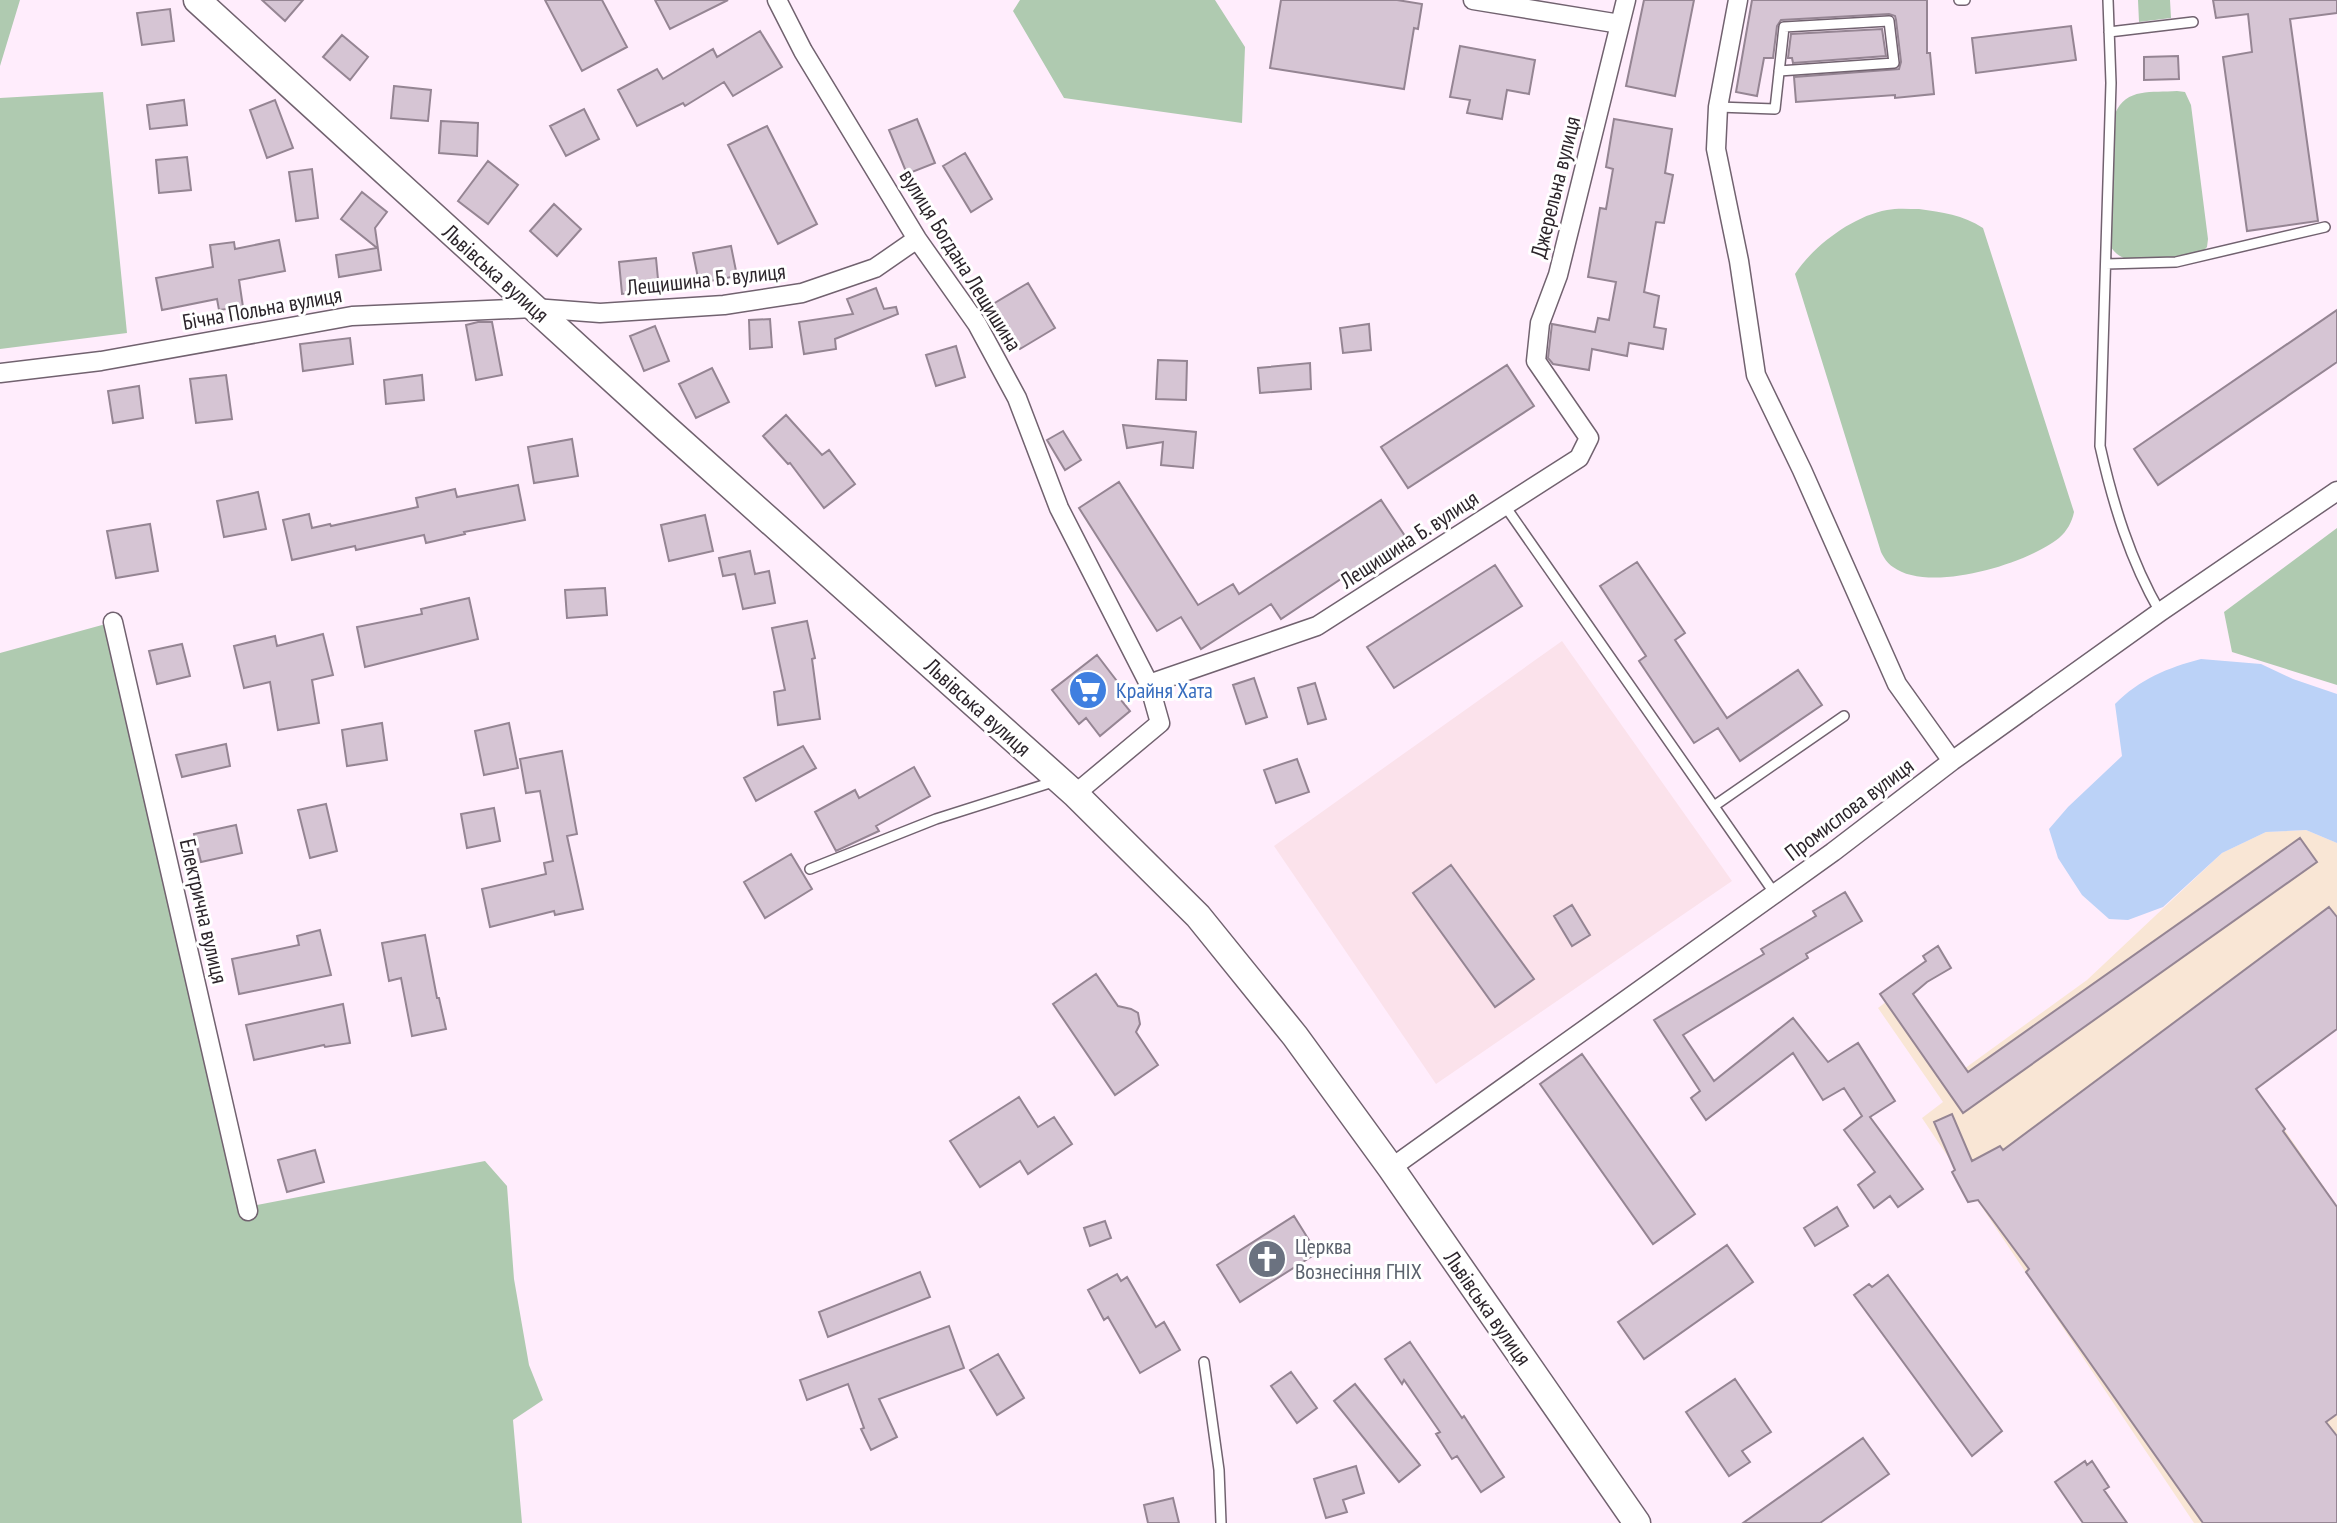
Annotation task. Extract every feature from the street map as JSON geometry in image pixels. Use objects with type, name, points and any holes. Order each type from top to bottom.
[{"type":"main road","name":"Львівська вулиця","points":[[197,0],[1067,787],[1198,916],[1295,1036],[1391,1168],[1637,1523]]},
{"type":"street","name":"вулиця Богдана Лещишина","points":[[777,0],[803,51],[917,239],[977,324],[1017,398],[1059,508],[1149,684]]},
{"type":"street","points":[[1473,0],[1620,24]]},
{"type":"street","name":"Джерельна вулиця","points":[[1536,361],[1540,323],[1558,275],[1626,0]]},
{"type":"street","points":[[1738,0],[1718,107],[1716,149],[1739,261],[1756,375],[1802,470],[1897,684],[1952,761]]},
{"type":"street","name":"Лещишина Б. вулиця","points":[[534,308],[600,313],[724,305],[802,293],[875,268],[917,239]]},
{"type":"street","name":"Бічна Польна вулиця","points":[[0,373],[101,361],[352,316],[534,308]]},
{"type":"street","name":"Лещишина Б. вулиця","points":[[1149,684],[1317,626],[1579,458],[1589,438],[1536,361]]},
{"type":"street","name":"Промислова вулиця","points":[[1391,1168],[1775,894],[1952,761],[2160,612],[2337,491]]},
{"type":"street","name":"Електрична вулиця","points":[[113,622],[248,1211]]},
{"type":"street","points":[[1067,787],[1160,723],[1149,684]]},
{"type":"lane","points":[[2108,0],[2111,83],[2100,446],[2119,518],[2147,590],[2160,612]]},
{"type":"lane","points":[[1718,107],[1775,109],[1779,71],[1784,27],[1889,21],[1894,63],[1779,71]]},
{"type":"lane","points":[[2109,32],[2193,22]]},
{"type":"lane","points":[[2106,264],[2176,262],[2325,227]]},
{"type":"lane","points":[[1504,506],[1775,894]]},
{"type":"lane","points":[[1714,806],[1844,716]]},
{"type":"lane","points":[[810,869],[936,819],[1067,787]]},
{"type":"lane","points":[[1204,1362],[1219,1470],[1221,1523]]},
{"type":"shaded area","points":[[1562,641],[1732,881],[1436,1084],[1274,846]]},
{"type":"shaded area","points":[[2306,830],[2337,843],[2337,1021],[2256,1088],[2337,1206],[2337,1523],[2194,1523],[1922,1118],[1943,1102],[1878,1008],[1907,986],[1964,1069],[2087,980],[2222,853],[2266,832]]},
{"type":"green space","points":[[0,0],[20,0],[0,66]]},
{"type":"green space","points":[[1020,0],[1215,0],[1245,47],[1242,123],[1064,98],[1013,11]]},
{"type":"green space","points":[[2138,0],[2170,0],[2171,18],[2139,22]]},
{"type":"green space","points":[[103,92],[127,333],[0,349],[0,98]]},
{"type":"green space","points":[[2185,92],[2191,105],[2207,247],[2199,256],[2137,262],[2117,254],[2110,245],[2115,114],[2120,105],[2133,95]]},
{"type":"green space","points":[[1919,209],[1960,217],[1983,228],[2074,512],[2059,538],[2044,548],[2002,566],[1953,577],[1909,575],[1891,565],[1882,554],[1795,274],[1823,243],[1861,219],[1887,210]]},
{"type":"green space","points":[[2337,528],[2337,685],[2232,652],[2224,612]]},
{"type":"green space","points":[[113,622],[257,1205],[485,1161],[507,1186],[514,1279],[529,1365],[543,1400],[513,1420],[522,1523],[0,1523],[0,653]]},
{"type":"water","points":[[2201,659],[2261,664],[2337,694],[2337,843],[2306,830],[2266,832],[2222,853],[2163,907],[2128,920],[2109,919],[2082,895],[2058,858],[2049,829],[2122,756],[2115,704],[2155,676]]},
{"type":"building","points":[[262,0],[303,0],[285,21]]},
{"type":"building","points":[[545,0],[602,0],[627,47],[582,71]]},
{"type":"building","points":[[655,0],[728,0],[670,29]]},
{"type":"building","points":[[1281,0],[1397,0],[1422,4],[1418,29],[1414,28],[1404,89],[1270,68]]},
{"type":"building","points":[[1644,0],[1694,0],[1675,96],[1626,86]]},
{"type":"building","points":[[1752,0],[1927,0],[1927,53],[1930,53],[1934,94],[1796,102],[1794,77],[1899,69],[1901,62],[1896,20],[1889,14],[1781,20],[1777,26],[1773,58],[1764,58],[1757,96],[1736,92]]},
{"type":"building","points":[[2213,0],[2337,0],[2337,13],[2290,19],[2318,221],[2247,231],[2223,57],[2252,52],[2248,14],[2216,18]]},
{"type":"building","points":[[170,9],[174,41],[142,45],[137,13]]},
{"type":"building","points":[[2071,26],[2076,60],[1976,73],[1972,38]]},
{"type":"building","points":[[1882,29],[1886,56],[1793,63],[1792,58],[1788,58],[1791,34]]},
{"type":"building","points":[[760,31],[782,67],[733,96],[724,82],[685,106],[683,103],[637,126],[618,90],[657,69],[663,79],[713,49],[717,57]]},
{"type":"building","points":[[342,35],[368,57],[350,80],[323,57]]},
{"type":"building","points":[[1460,46],[1535,60],[1529,94],[1507,90],[1502,119],[1467,113],[1470,100],[1450,97]]},
{"type":"building","points":[[2178,56],[2179,79],[2144,80],[2144,57]]},
{"type":"building","points":[[394,86],[431,90],[428,121],[391,118]]},
{"type":"building","points":[[184,100],[187,125],[150,129],[147,105]]},
{"type":"building","points":[[275,100],[293,148],[267,158],[250,110]]},
{"type":"building","points":[[584,109],[599,139],[566,156],[550,126]]},
{"type":"building","points":[[917,119],[935,163],[907,174],[889,130]]},
{"type":"building","points":[[1614,119],[1672,129],[1665,173],[1673,175],[1664,223],[1656,222],[1644,292],[1659,296],[1654,327],[1666,329],[1663,349],[1629,343],[1627,356],[1592,349],[1589,370],[1553,364],[1548,358],[1552,324],[1595,332],[1598,318],[1609,320],[1616,282],[1588,277],[1600,208],[1606,209],[1613,169],[1606,167]]},
{"type":"building","points":[[441,121],[478,123],[477,156],[439,153]]},
{"type":"building","points":[[767,126],[817,224],[778,244],[728,145]]},
{"type":"building","points":[[965,153],[992,199],[971,212],[943,166]]},
{"type":"building","points":[[187,157],[191,190],[159,193],[156,160]]},
{"type":"building","points":[[488,161],[518,185],[488,224],[458,201]]},
{"type":"building","points":[[312,169],[318,218],[296,221],[289,172]]},
{"type":"building","points":[[362,192],[387,212],[375,228],[381,270],[339,277],[336,255],[377,248],[341,219]]},
{"type":"building","points":[[554,204],[581,229],[557,256],[530,231]]},
{"type":"building","points":[[279,240],[285,271],[239,280],[243,307],[219,310],[217,299],[162,310],[156,278],[213,267],[210,245],[234,242],[235,249]]},
{"type":"building","points":[[731,246],[737,276],[699,283],[693,253]]},
{"type":"building","points":[[656,258],[659,290],[622,294],[619,262]]},
{"type":"building","points":[[1028,283],[1055,328],[1020,349],[993,304]]},
{"type":"building","points":[[876,288],[884,309],[896,307],[898,314],[835,339],[836,349],[804,354],[799,322],[853,314],[847,299]]},
{"type":"building","points":[[2337,310],[2337,362],[2158,485],[2134,449]]},
{"type":"building","points":[[770,319],[772,347],[750,349],[749,320]]},
{"type":"building","points":[[492,322],[502,375],[476,380],[466,325]]},
{"type":"building","points":[[1369,324],[1371,350],[1343,353],[1340,328]]},
{"type":"building","points":[[655,326],[669,361],[644,371],[630,336]]},
{"type":"building","points":[[350,338],[353,364],[303,371],[300,344]]},
{"type":"building","points":[[956,346],[965,377],[936,386],[926,355]]},
{"type":"building","points":[[1158,360],[1187,361],[1186,400],[1156,399]]},
{"type":"building","points":[[1310,363],[1311,389],[1260,393],[1258,368]]},
{"type":"building","points":[[1507,365],[1534,406],[1408,488],[1381,447]]},
{"type":"building","points":[[712,368],[729,402],[696,418],[679,384]]},
{"type":"building","points":[[226,375],[232,419],[196,423],[190,379]]},
{"type":"building","points":[[422,375],[424,400],[386,404],[384,380]]},
{"type":"building","points":[[139,386],[143,418],[113,423],[108,391]]},
{"type":"building","points":[[786,415],[822,455],[829,450],[855,484],[824,508],[790,463],[763,436]]},
{"type":"building","points":[[1123,425],[1196,432],[1193,468],[1161,465],[1163,442],[1127,448]]},
{"type":"building","points":[[1063,431],[1081,460],[1065,470],[1047,440]]},
{"type":"building","points":[[572,439],[578,476],[534,483],[528,447]]},
{"type":"building","points":[[1119,482],[1198,605],[1233,584],[1239,594],[1381,500],[1405,536],[1281,619],[1271,604],[1201,649],[1181,617],[1157,631],[1079,508]]},
{"type":"building","points":[[518,485],[525,520],[426,543],[424,535],[292,560],[283,520],[309,514],[312,528],[331,526],[418,507],[416,498],[455,489],[457,497]]},
{"type":"building","points":[[258,492],[266,529],[224,537],[217,501]]},
{"type":"building","points":[[705,515],[713,551],[669,561],[661,525]]},
{"type":"building","points":[[150,524],[158,571],[116,578],[107,531]]},
{"type":"building","points":[[750,551],[755,574],[769,571],[775,603],[743,609],[735,574],[723,576],[719,558]]},
{"type":"building","points":[[1637,562],[1685,633],[1675,640],[1727,718],[1798,670],[1822,705],[1740,761],[1718,728],[1694,743],[1639,661],[1646,656],[1600,586]]},
{"type":"building","points":[[1495,565],[1522,606],[1394,688],[1367,647]]},
{"type":"building","points":[[605,588],[607,615],[567,618],[565,590]]},
{"type":"building","points":[[469,598],[478,639],[365,667],[357,627],[422,614],[421,609]]},
{"type":"building","points":[[807,621],[815,658],[812,659],[820,719],[778,725],[774,692],[785,690],[772,628]]},
{"type":"building","points":[[323,634],[333,675],[312,680],[319,723],[278,730],[270,682],[244,688],[234,646],[275,636],[277,646]]},
{"type":"building","points":[[182,644],[190,676],[157,684],[149,651]]},
{"type":"building","name":"Крайня Хата","points":[[1097,655],[1123,689],[1116,694],[1130,711],[1100,736],[1086,718],[1079,724],[1052,690]]},
{"type":"building","points":[[1254,678],[1267,717],[1246,724],[1233,685]]},
{"type":"building","points":[[1315,683],[1326,719],[1308,724],[1298,688]]},
{"type":"building","points":[[382,723],[387,760],[347,766],[342,730]]},
{"type":"building","points":[[509,723],[518,768],[484,775],[475,731]]},
{"type":"building","points":[[226,744],[230,766],[182,777],[176,755]]},
{"type":"building","points":[[803,746],[816,768],[756,801],[744,778]]},
{"type":"building","points":[[562,751],[577,834],[567,836],[583,909],[555,915],[554,911],[490,927],[482,889],[546,874],[544,863],[553,861],[540,791],[526,793],[520,759]]},
{"type":"building","points":[[1297,759],[1309,792],[1276,803],[1264,770]]},
{"type":"building","points":[[914,767],[930,796],[876,826],[879,831],[836,851],[815,812],[855,790],[859,798]]},
{"type":"building","points":[[326,804],[337,851],[310,858],[298,810]]},
{"type":"building","points":[[494,808],[500,841],[467,848],[461,814]]},
{"type":"building","points":[[236,825],[242,853],[201,862],[194,834]]},
{"type":"building","points":[[2300,838],[2317,862],[1963,1113],[1880,994],[1926,961],[1923,956],[1938,946],[1951,968],[1913,994],[1968,1072]]},
{"type":"building","points":[[791,854],[812,889],[765,918],[744,882]]},
{"type":"building","points":[[1451,865],[1534,979],[1495,1007],[1413,893]]},
{"type":"building","points":[[1845,892],[1862,921],[1683,1035],[1714,1081],[1793,1018],[1828,1062],[1858,1043],[1895,1101],[1870,1117],[1923,1189],[1898,1207],[1890,1196],[1874,1208],[1858,1185],[1875,1172],[1844,1130],[1862,1116],[1844,1088],[1823,1100],[1793,1053],[1706,1120],[1691,1098],[1700,1091],[1654,1020],[1764,954],[1761,949],[1816,916],[1813,911]]},
{"type":"building","points":[[1572,905],[1590,935],[1572,946],[1554,916]]},
{"type":"building","points":[[2329,907],[2337,917],[2337,1029],[2256,1089],[2337,1207],[2337,1414],[2326,1422],[2337,1436],[2337,1523],[2203,1523],[2026,1272],[2029,1269],[1978,1200],[1968,1202],[1952,1172],[1955,1170],[1934,1122],[1952,1114],[1972,1161],[2000,1146],[2003,1150]]},
{"type":"building","points":[[320,930],[331,975],[239,994],[232,959],[299,945],[297,936]]},
{"type":"building","points":[[425,935],[446,1029],[412,1036],[401,978],[389,981],[382,943]]},
{"type":"building","points":[[1096,974],[1118,1006],[1138,1013],[1140,1024],[1136,1032],[1158,1065],[1115,1095],[1053,1004]]},
{"type":"building","points":[[343,1004],[350,1043],[324,1045],[254,1060],[246,1025]]},
{"type":"building","points":[[1582,1054],[1695,1214],[1653,1244],[1540,1084]]},
{"type":"building","points":[[1019,1097],[1038,1127],[1054,1117],[1072,1144],[1028,1174],[1020,1161],[980,1187],[950,1141]]},
{"type":"building","points":[[315,1150],[324,1182],[287,1192],[278,1160]]},
{"type":"building","points":[[1837,1207],[1848,1226],[1815,1246],[1804,1228]]},
{"type":"building","name":"Церква Вознесіння ГНІХ","points":[[1294,1216],[1317,1253],[1240,1302],[1217,1265]]},
{"type":"building","points":[[1105,1221],[1111,1238],[1090,1246],[1084,1228]]},
{"type":"building","points":[[1727,1245],[1753,1282],[1644,1359],[1618,1322]]},
{"type":"building","points":[[920,1272],[930,1297],[828,1337],[819,1312]]},
{"type":"building","points":[[1117,1274],[1121,1281],[1127,1277],[1156,1327],[1164,1322],[1180,1350],[1140,1373],[1108,1317],[1104,1320],[1088,1290]]},
{"type":"building","points":[[1888,1275],[2002,1431],[1972,1456],[1854,1295]]},
{"type":"building","points":[[949,1326],[964,1368],[879,1399],[897,1437],[871,1450],[861,1429],[864,1428],[848,1384],[807,1400],[800,1380]]},
{"type":"building","points":[[1410,1342],[1504,1477],[1481,1492],[1457,1456],[1452,1459],[1436,1434],[1440,1432],[1404,1380],[1402,1384],[1385,1359]]},
{"type":"building","points":[[998,1354],[1024,1398],[997,1415],[970,1370]]},
{"type":"building","points":[[1291,1372],[1317,1408],[1297,1423],[1271,1386]]},
{"type":"building","points":[[1735,1379],[1771,1432],[1742,1451],[1750,1462],[1729,1476],[1686,1412]]},
{"type":"building","points":[[1355,1384],[1420,1465],[1399,1482],[1334,1401]]},
{"type":"building","points":[[1863,1438],[1889,1474],[1820,1523],[1743,1523]]},
{"type":"building","points":[[2085,1461],[2087,1465],[2092,1461],[2109,1487],[2104,1490],[2127,1523],[2083,1523],[2055,1482]]},
{"type":"building","points":[[1356,1466],[1364,1493],[1343,1500],[1347,1512],[1326,1518],[1314,1479]]},
{"type":"building","points":[[1173,1498],[1179,1523],[1148,1523],[1144,1505]]},
{"type":"place","name":"Крайня Хата","points":[[1088,690]]},
{"type":"place","name":"Церква Вознесіння ГНІХ","points":[[1267,1259]]}]
